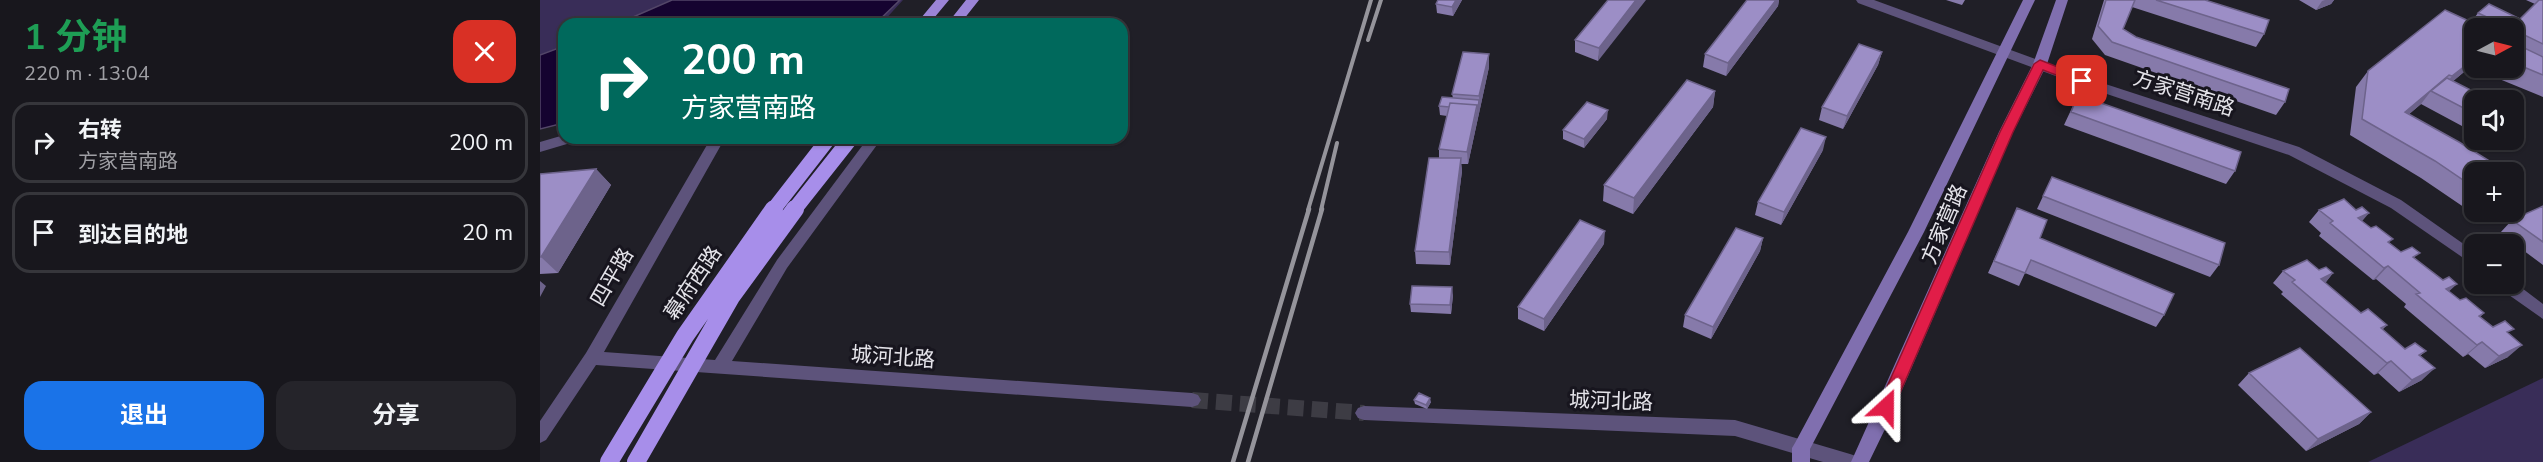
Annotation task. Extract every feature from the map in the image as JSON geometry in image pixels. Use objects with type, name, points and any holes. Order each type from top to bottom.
[{"type":"highway","name":"幕府西路","points":[[609,462],[710,295],[752,236],[824,144]]},
{"type":"highway","name":"幕府西路","points":[[636,462],[731,297],[775,234],[846,144]]},
{"type":"main road","points":[[927,18],[943,0]]},
{"type":"main road","points":[[958,18],[973,0]]},
{"type":"main road","name":"方家营路","points":[[1801,455],[1916,232],[2029,0]]},
{"type":"main road","name":"方家营路","points":[[1860,462],[1887,406],[2006,132],[2040,64],[2062,0]]},
{"type":"street","name":"方家营南路","points":[[1862,0],[2082,81],[2294,151],[2396,204],[2464,252]]},
{"type":"street","points":[[540,147],[558,142]]},
{"type":"street","name":"四平路","points":[[540,435],[591,357],[715,144]]},
{"type":"street","points":[[719,367],[782,264],[871,144]]},
{"type":"street","points":[[2518,294],[2543,313]]},
{"type":"street","name":"城河北路","points":[[591,357],[1192,400]]},
{"type":"street","name":"城河北路","points":[[1365,413],[1735,428],[1801,455],[1850,462]]},
{"type":"shaded area","points":[[540,0],[903,0],[886,18],[558,18],[558,124],[540,129]]},
{"type":"shaded area","points":[[672,0],[900,0],[881,18],[631,18]]},
{"type":"shaded area","points":[[558,48],[558,124],[540,129],[540,55]]},
{"type":"shaded area","points":[[2543,378],[2543,462],[2368,462]]},
{"type":"building","points":[[1438,0],[1456,0],[1452,7],[1436,4]]},
{"type":"building","points":[[1608,0],[1636,0],[1599,48],[1575,40]]},
{"type":"building","points":[[1747,0],[1776,0],[1728,63],[1705,54]]},
{"type":"building","points":[[2106,0],[2135,0],[2123,29],[2136,37],[2289,89],[2285,102],[2112,42],[2098,26]]},
{"type":"building","points":[[2156,0],[2205,0],[2269,20],[2264,34]]},
{"type":"building","points":[[2539,0],[2543,0],[2543,44],[2524,35],[2524,18],[2521,18]]},
{"type":"building","points":[[2489,4],[2518,18],[2489,18],[2478,13]]},
{"type":"building","points":[[2445,10],[2464,19],[2464,67],[2452,76],[2449,75],[2405,112],[2464,145],[2464,150],[2472,150],[2491,162],[2464,162],[2464,181],[2362,119],[2368,71]]},
{"type":"building","points":[[1859,44],[1882,52],[1847,116],[1822,107]]},
{"type":"building","points":[[2524,48],[2543,57],[2543,75],[2524,67]]},
{"type":"building","points":[[1463,52],[1489,54],[1479,96],[1452,94]]},
{"type":"building","points":[[2447,78],[2470,90],[2464,90],[2464,108],[2431,91]]},
{"type":"building","points":[[1687,80],[1715,91],[1634,198],[1604,185]]},
{"type":"building","points":[[2078,95],[2241,152],[2235,171],[2071,112]]},
{"type":"building","points":[[1442,97],[1479,100],[1478,109],[1477,105],[1450,103],[1449,107],[1439,106]]},
{"type":"building","points":[[1587,102],[1608,110],[1584,139],[1563,130]]},
{"type":"building","points":[[1450,103],[1477,105],[1467,152],[1439,149]]},
{"type":"building","points":[[1801,128],[1826,137],[1784,212],[1758,202]]},
{"type":"building","points":[[1429,158],[1461,158],[1449,252],[1415,251]]},
{"type":"building","points":[[596,169],[541,257],[540,257],[540,174]]},
{"type":"building","points":[[2052,177],[2225,243],[2219,265],[2043,196]]},
{"type":"building","points":[[2344,199],[2356,210],[2362,207],[2369,213],[2358,218],[2371,228],[2376,226],[2393,239],[2388,242],[2401,252],[2412,247],[2420,253],[2413,257],[2443,280],[2449,277],[2457,284],[2446,289],[2460,300],[2466,298],[2484,313],[2479,316],[2493,327],[2505,321],[2514,329],[2507,332],[2522,345],[2499,356],[2482,342],[2477,345],[2416,294],[2420,293],[2388,266],[2384,268],[2330,223],[2333,221],[2319,210]]},
{"type":"building","points":[[2543,206],[2543,242],[2515,222],[2524,222],[2524,215]]},
{"type":"building","points":[[2017,208],[2047,220],[2040,238],[2174,294],[2164,315],[2031,260],[2025,273],[1994,261]]},
{"type":"building","points":[[1580,220],[1605,231],[1544,319],[1518,307]]},
{"type":"building","points":[[1736,228],[1763,238],[1713,327],[1685,315]]},
{"type":"building","points":[[2307,260],[2319,270],[2326,267],[2333,273],[2321,279],[2361,313],[2368,309],[2387,325],[2381,328],[2405,349],[2415,343],[2426,351],[2419,355],[2435,368],[2412,380],[2391,361],[2387,363],[2292,282],[2295,280],[2283,271]]},
{"type":"building","points":[[1412,286],[1452,287],[1450,305],[1410,304]]},
{"type":"building","points":[[2300,348],[2371,412],[2318,439],[2249,373]]},
{"type":"building","points":[[1419,393],[1430,398],[1426,405],[1414,400]]},
{"type":"tunnel","points":[[1192,400],[1364,413]]},
{"type":"railway","points":[[1308,210],[1371,0]]},
{"type":"railway","points":[[1368,40],[1381,0]]},
{"type":"railway","points":[[1321,210],[1337,143]]},
{"type":"railway","points":[[1233,462],[1309,209]]},
{"type":"railway","points":[[1248,462],[1322,209]]},
{"type":"route","points":[[1886,407],[2006,132],[2040,64],[2082,81]]}]
